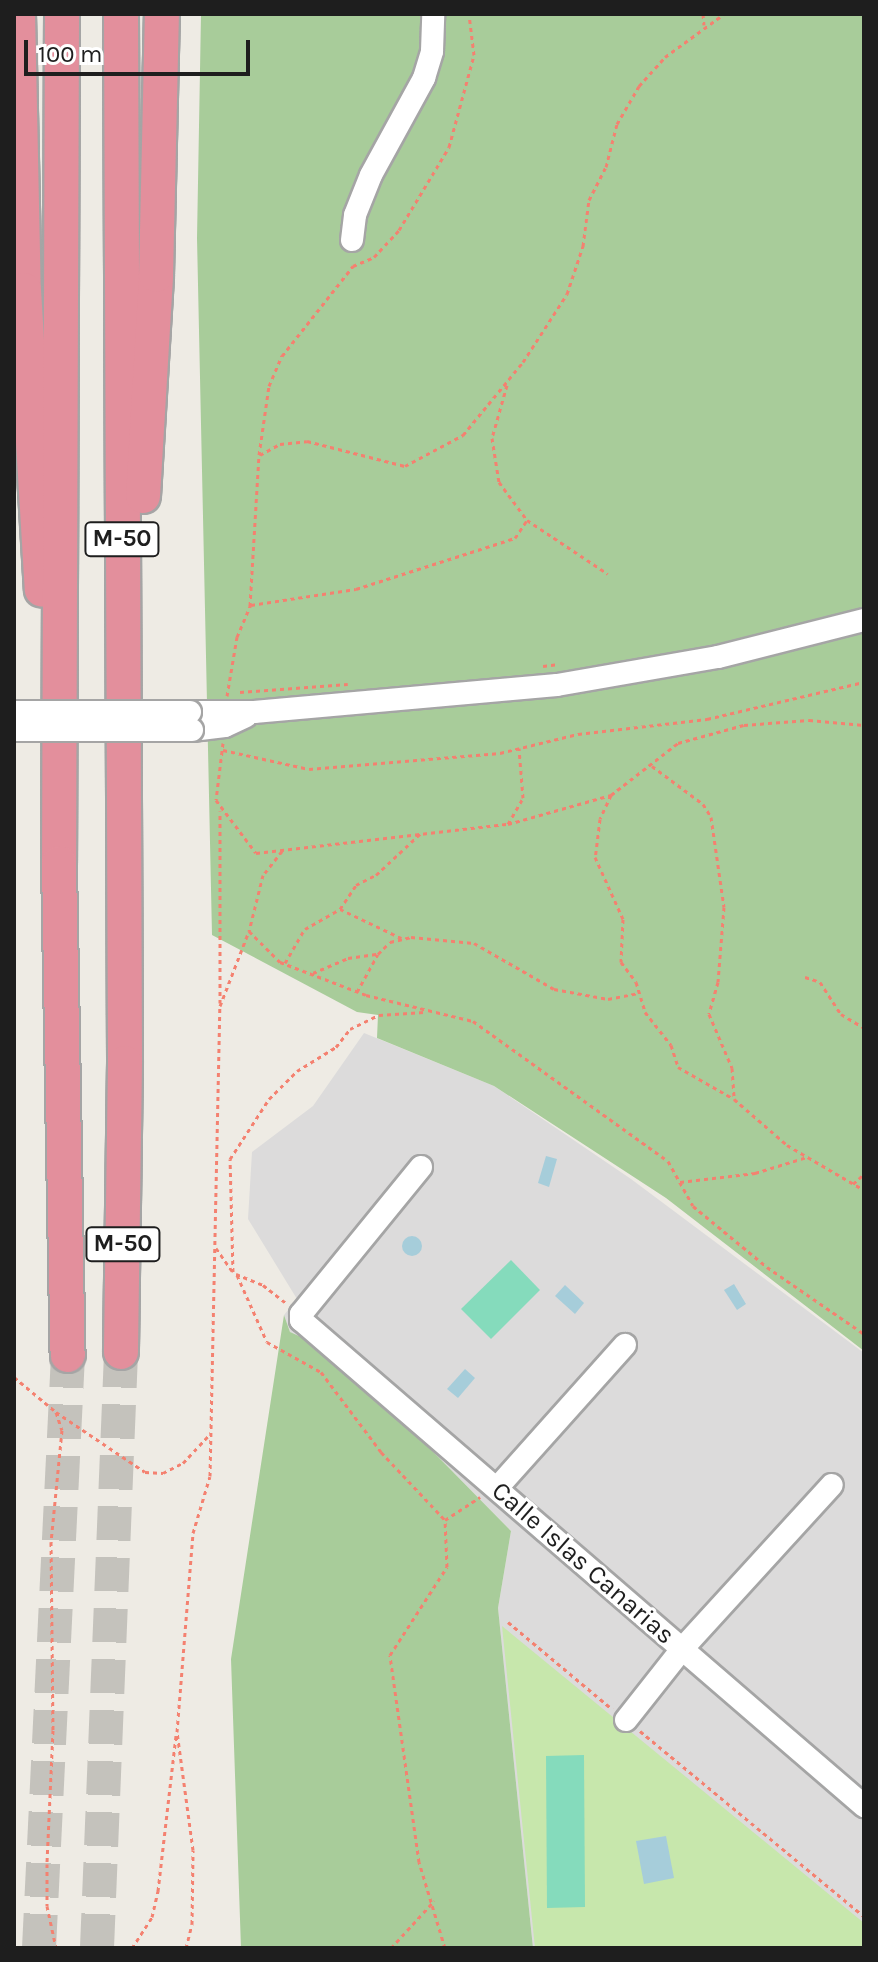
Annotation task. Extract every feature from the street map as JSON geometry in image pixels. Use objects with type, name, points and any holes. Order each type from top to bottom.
[{"type":"highway","points":[[18,14],[24,290],[59,863]]},
{"type":"highway","name":"M-50","points":[[62,14],[59,863],[68,1355]]},
{"type":"highway","name":"M-50","points":[[121,14],[125,1063],[121,1352]]},
{"type":"highway","points":[[125,1063],[134,966],[136,631],[156,275],[162,14]]},
{"type":"street","points":[[352,240],[355,215],[371,175],[424,78],[432,51],[433,14]]},
{"type":"street","points":[[14,730],[191,721],[254,712],[557,685],[718,657],[864,620]]},
{"type":"street","points":[[14,712],[191,721]]},
{"type":"street","name":"Calle Islas Canarias","points":[[421,1167],[301,1314],[301,1320],[864,1806]]},
{"type":"street","points":[[497,1488],[625,1345]]},
{"type":"street","points":[[626,1720],[682,1649],[832,1485]]},
{"type":"path","points":[[229,684],[237,637],[250,606],[259,455],[269,386],[282,356],[353,266],[374,257],[399,230],[449,147],[474,55],[469,14]]},
{"type":"path","points":[[703,14],[704,25]]},
{"type":"path","points":[[259,455],[280,444],[307,441],[405,466],[463,435],[508,381],[574,280],[589,200],[606,167],[617,124],[639,86],[704,25],[724,14]]},
{"type":"path","points":[[508,381],[492,438],[499,482],[527,520],[558,544],[608,574]]},
{"type":"path","points":[[250,606],[338,595],[445,557],[487,549],[515,538],[527,520]]},
{"type":"path","points":[[535,667],[567,663]]},
{"type":"path","points":[[223,750],[309,769],[519,748],[578,734],[707,719],[864,682]]},
{"type":"path","points":[[215,696],[363,683]]},
{"type":"path","points":[[220,811],[256,853],[508,824],[611,795],[678,743],[744,725],[809,720],[864,725]]},
{"type":"path","points":[[132,1948],[152,1917],[158,1891],[177,1732],[193,1533],[210,1476],[220,1006],[220,811],[216,800],[223,740]]},
{"type":"path","points":[[508,824],[523,798],[519,748]]},
{"type":"path","points":[[652,766],[703,804],[711,817],[724,907],[718,982],[709,1014],[732,1068],[734,1099]]},
{"type":"path","points":[[611,795],[600,819],[595,857],[623,919],[621,962],[678,1067],[734,1099],[807,1157],[864,1190]]},
{"type":"path","points":[[285,964],[305,929],[340,909],[356,885],[376,875],[421,833]]},
{"type":"path","points":[[220,1006],[249,931],[263,875],[284,849]]},
{"type":"path","points":[[340,909],[401,938],[474,943],[554,989],[608,999],[639,993]]},
{"type":"path","points":[[249,931],[285,964],[357,992],[473,1021],[529,1066],[619,1123],[668,1161],[693,1206],[754,1256],[864,1334]]},
{"type":"path","points":[[357,992],[378,954],[401,938]]},
{"type":"path","points":[[310,973],[348,958],[378,954]]},
{"type":"path","points":[[805,977],[820,982],[841,1014],[864,1028]]},
{"type":"path","points":[[235,1273],[230,1159],[269,1099],[350,1029],[379,1015],[430,1011]]},
{"type":"path","points":[[680,1182],[755,1173],[807,1157]]},
{"type":"path","points":[[853,1184],[864,1174]]},
{"type":"path","points":[[216,1248],[235,1273],[267,1342],[321,1372],[381,1452],[445,1520],[447,1567],[390,1655],[419,1862],[434,1901],[445,1948]]},
{"type":"path","points":[[235,1273],[275,1296]]},
{"type":"path","points":[[14,1377],[56,1412],[145,1472],[163,1473],[183,1463],[211,1433]]},
{"type":"path","points":[[56,1412],[62,1430],[51,1542],[53,1730],[47,1864],[47,1906],[56,1948]]},
{"type":"path","points":[[445,1520],[497,1488]]},
{"type":"path","points":[[508,1622],[864,1916]]},
{"type":"path","points":[[177,1732],[193,1850],[192,1924],[186,1948]]},
{"type":"path","points":[[391,1948],[434,1901]]},
{"type":"shaded area","points":[[364,1033],[494,1086],[631,1179],[864,1353],[864,1948],[533,1948],[498,1608],[511,1531],[395,1413],[290,1332],[284,1315],[297,1299],[248,1219],[252,1152],[313,1106]]},
{"type":"green space","points":[[201,14],[864,14],[864,1351],[666,1198],[494,1086],[377,1038],[378,1015],[357,1012],[212,935],[197,238]]},
{"type":"green space","points":[[511,1260],[540,1290],[491,1339],[461,1309]]},
{"type":"green space","points":[[284,1315],[290,1332],[312,1342],[395,1413],[511,1531],[498,1608],[533,1948],[241,1948],[231,1659]]},
{"type":"green space","points":[[502,1626],[864,1923],[864,1948],[535,1948]]},
{"type":"green space","points":[[584,1755],[585,1907],[547,1908],[546,1756]]},
{"type":"water","points":[[546,1156],[557,1159],[549,1187],[538,1183]]},
{"type":"water","points":[[412,1236],[419,1239],[422,1246],[419,1253],[412,1256],[405,1253],[402,1246],[405,1239]]},
{"type":"water","points":[[734,1284],[746,1304],[737,1310],[724,1290]]},
{"type":"water","points":[[565,1285],[584,1303],[575,1314],[555,1296]]},
{"type":"water","points":[[465,1369],[475,1378],[458,1398],[447,1389]]},
{"type":"water","points":[[666,1836],[674,1878],[644,1884],[636,1841]]},
{"type":"tunnel","points":[[97,1948],[121,1352]]},
{"type":"tunnel","points":[[39,1948],[68,1355]]}]
